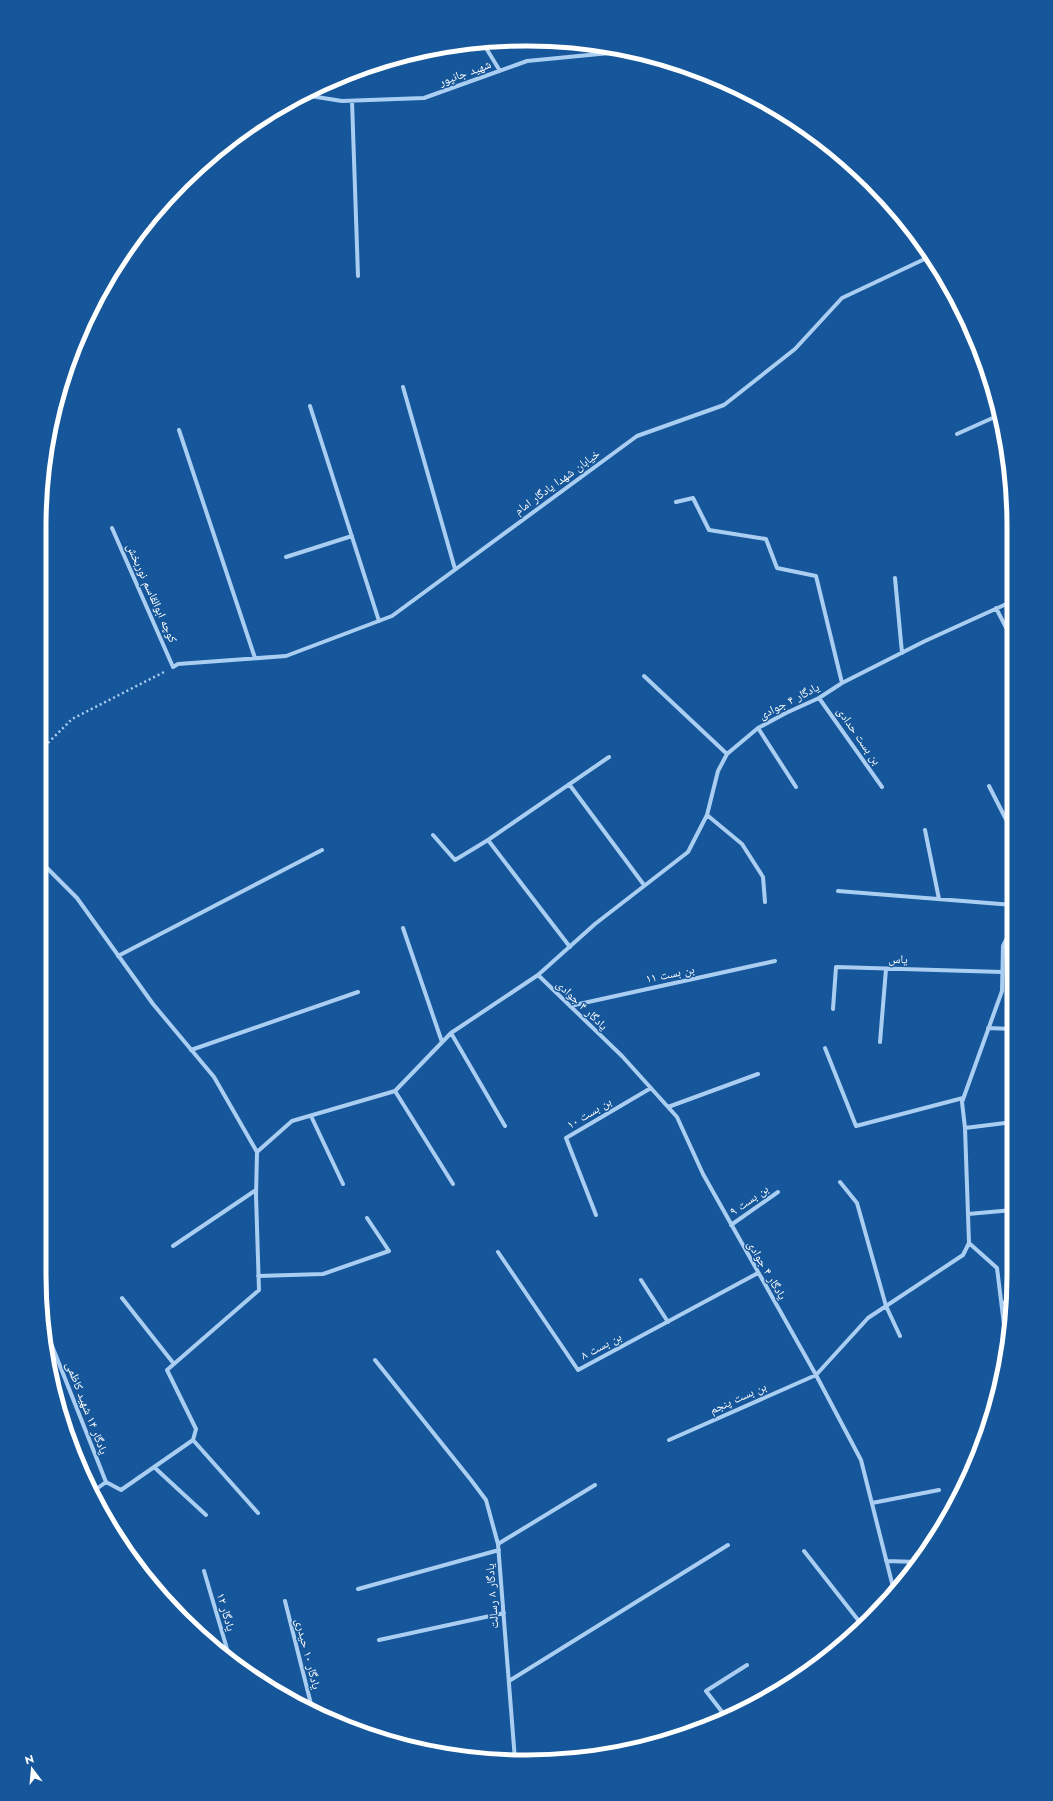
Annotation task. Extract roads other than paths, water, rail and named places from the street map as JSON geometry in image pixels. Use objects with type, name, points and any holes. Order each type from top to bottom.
[{"type":"street","points":[[487,48],[500,71]]},
{"type":"street","name":"شهید جانپور","points":[[313,96],[342,101],[424,98],[527,61],[608,53]]},
{"type":"street","points":[[352,101],[358,276]]},
{"type":"street","name":"خیابان شهدا یادگار امام","points":[[173,667],[178,664],[286,656],[392,616],[637,436],[724,404],[795,349],[842,298],[926,260]]},
{"type":"street","points":[[403,387],[456,570]]},
{"type":"street","points":[[310,406],[379,621]]},
{"type":"street","points":[[957,434],[994,417]]},
{"type":"street","points":[[179,430],[255,658]]},
{"type":"street","points":[[676,502],[693,498],[709,530],[766,539],[777,568],[816,576],[842,683]]},
{"type":"street","name":"کوچه ابوالقاسم نوربخش","points":[[112,528],[173,667]]},
{"type":"street","points":[[112,535],[173,667]]},
{"type":"street","points":[[286,557],[352,536]]},
{"type":"street","points":[[895,578],[902,652]]},
{"type":"street","name":"یادگار ۴ جوادی","points":[[893,1586],[861,1460],[816,1375],[703,1174],[677,1117],[622,1056],[538,975],[595,924],[688,852],[707,815],[718,771],[728,754],[758,728],[819,698],[842,683],[902,652],[1007,603]]},
{"type":"street","points":[[996,608],[1007,629]]},
{"type":"street","points":[[644,676],[728,754]]},
{"type":"street","name":"بن بست حدادی","points":[[819,698],[882,787]]},
{"type":"street","points":[[758,728],[796,787]]},
{"type":"street","points":[[433,835],[455,860],[488,840],[609,757]]},
{"type":"street","points":[[569,784],[644,885]]},
{"type":"street","points":[[989,786],[1007,821]]},
{"type":"street","points":[[707,815],[742,844],[763,877],[765,902]]},
{"type":"street","points":[[925,830],[939,899]]},
{"type":"street","points":[[488,840],[570,947]]},
{"type":"street","points":[[118,956],[322,850]]},
{"type":"street","points":[[46,867],[77,898],[153,1004],[214,1077],[257,1152],[256,1190],[259,1290],[167,1370],[196,1429],[193,1440],[121,1490],[106,1482],[97,1489]]},
{"type":"street","points":[[838,891],[1007,904]]},
{"type":"street","points":[[403,928],[442,1042]]},
{"type":"street","points":[[816,1375],[868,1318],[963,1255],[969,1243],[965,1128],[962,1102],[1002,991],[1003,946],[1007,938]]},
{"type":"street","name":"بن بست ۱۱","points":[[570,1006],[775,961]]},
{"type":"street","name":"یاس","points":[[833,1009],[836,967],[1002,972]]},
{"type":"street","points":[[880,1042],[886,969]]},
{"type":"street","points":[[257,1152],[292,1121],[395,1091],[451,1033],[538,975]]},
{"type":"street","points":[[191,1050],[358,992]]},
{"type":"street","points":[[988,1028],[1007,1029]]},
{"type":"street","points":[[451,1033],[505,1126]]},
{"type":"street","points":[[825,1048],[856,1126],[963,1098]]},
{"type":"street","points":[[668,1107],[758,1074]]},
{"type":"street","name":"بن بست ۱۰","points":[[596,1215],[566,1138],[651,1088]]},
{"type":"street","points":[[395,1091],[453,1184]]},
{"type":"street","points":[[311,1116],[343,1184]]},
{"type":"street","points":[[965,1128],[1007,1123]]},
{"type":"street","points":[[840,1182],[857,1203],[886,1306],[900,1336]]},
{"type":"street","points":[[173,1246],[256,1190]]},
{"type":"street","name":"بن بست ۹","points":[[731,1225],[778,1192]]},
{"type":"street","points":[[968,1214],[1007,1211]]},
{"type":"street","points":[[258,1276],[323,1274],[389,1251],[367,1218]]},
{"type":"street","points":[[969,1243],[996,1268],[1004,1324]]},
{"type":"street","name":"بن بست ۸","points":[[498,1252],[578,1370],[758,1273]]},
{"type":"street","points":[[641,1280],[668,1322]]},
{"type":"street","points":[[122,1298],[174,1364]]},
{"type":"street","points":[[1002,1303],[1006,1303]]},
{"type":"street","name":"یادگار ۱۴ شهید کاظمی","points":[[51,1343],[106,1482]]},
{"type":"street","name":"یادگار ۸ رسالت","points":[[375,1360],[472,1480],[486,1500],[499,1550],[515,1755]]},
{"type":"street","name":"بن بست پنجم","points":[[668,1440],[816,1375]]},
{"type":"street","points":[[193,1440],[258,1513]]},
{"type":"street","points":[[154,1467],[206,1515]]},
{"type":"street","points":[[498,1544],[595,1485]]},
{"type":"street","points":[[872,1503],[938,1490]]},
{"type":"street","points":[[509,1681],[728,1545]]},
{"type":"street","points":[[358,1589],[499,1550]]},
{"type":"street","points":[[804,1551],[859,1621]]},
{"type":"street","points":[[886,1561],[912,1562]]},
{"type":"street","name":"یادگار ۱۲","points":[[204,1571],[228,1651]]},
{"type":"street","name":"یادگار ۱۰ حیدری","points":[[285,1601],[311,1703]]},
{"type":"street","points":[[379,1640],[504,1613]]},
{"type":"street","points":[[722,1712],[706,1691],[747,1665]]}]
